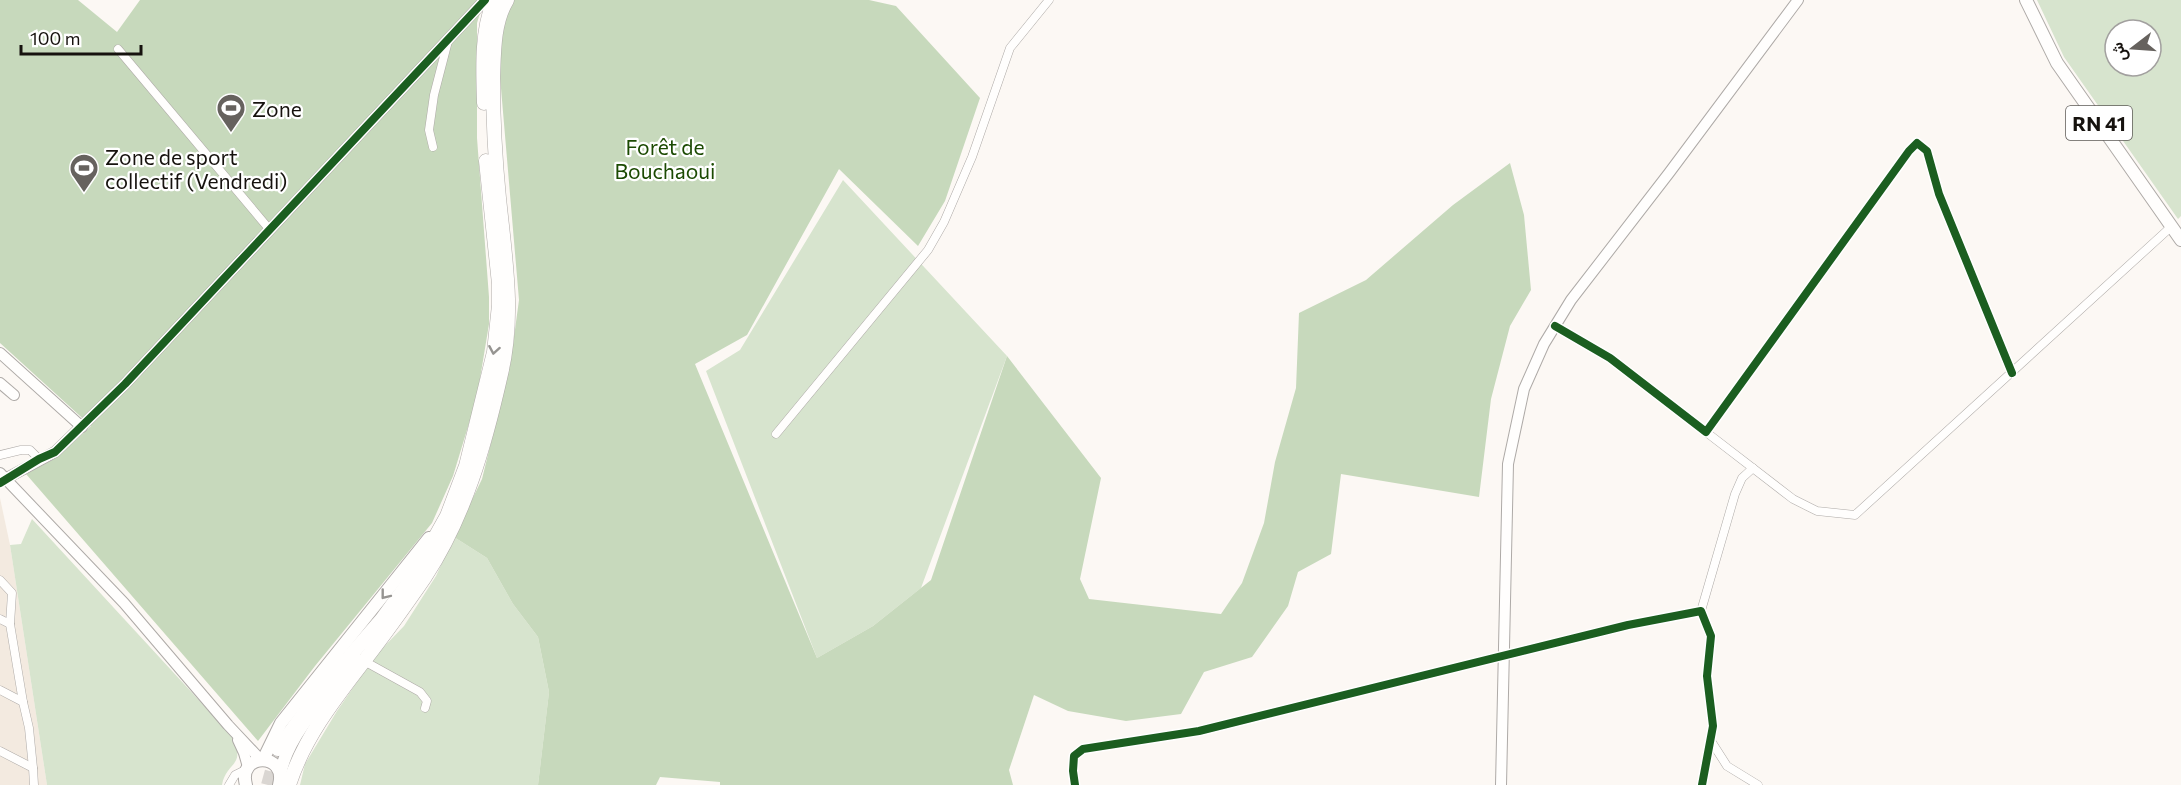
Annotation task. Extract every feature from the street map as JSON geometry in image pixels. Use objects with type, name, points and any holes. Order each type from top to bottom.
[{"type":"highway","points":[[278,749],[323,687],[382,619],[414,575],[447,516],[466,466],[494,352],[497,328],[499,284],[488,185],[484,93],[486,24],[494,0]]},
{"type":"highway","points":[[283,782],[307,740],[411,597],[437,557],[461,512],[484,439],[508,341],[509,298],[495,158],[493,102],[495,40],[499,16],[507,0]]},
{"type":"main road","name":"RN 41","points":[[2026,0],[2057,63],[2178,233]]},
{"type":"main road","points":[[246,785],[244,778],[248,768],[262,760],[281,723],[447,516]]},
{"type":"main road","points":[[283,782],[285,754],[306,721],[411,597]]},
{"type":"main road","points":[[262,760],[274,764],[283,782]]},
{"type":"street","points":[[262,760],[228,725],[124,603],[2,478],[55,452],[125,384],[484,0]]},
{"type":"street","points":[[776,434],[928,250],[944,222],[972,157],[1010,48],[1049,0]]},
{"type":"street","points":[[1501,785],[1508,464],[1524,389],[1544,344],[1571,300],[1798,0]]},
{"type":"street","points":[[433,147],[429,130],[434,95],[448,39]]},
{"type":"street","points":[[118,48],[270,230]]},
{"type":"street","points":[[1706,432],[1917,143],[1927,151],[1939,194],[2012,373]]},
{"type":"street","points":[[1555,326],[1610,358],[1793,499],[1817,511],[1855,515],[2012,373],[2178,233]]},
{"type":"street","points":[[0,353],[81,427]]},
{"type":"street","points":[[0,383],[14,395]]},
{"type":"street","points":[[0,455],[30,450],[39,459]]},
{"type":"street","points":[[1702,785],[1713,726],[1707,676],[1711,636],[1701,611],[1735,494],[1742,478],[1753,468]]},
{"type":"street","points":[[0,580],[12,593],[10,624],[29,728],[34,785]]},
{"type":"street","points":[[1075,785],[1072,771],[1074,756],[1083,749],[1199,731],[1505,654],[1628,625],[1701,611]]},
{"type":"street","points":[[0,619],[10,624]]},
{"type":"street","points":[[364,661],[420,692],[427,701],[425,708]]},
{"type":"street","points":[[0,690],[23,702]]},
{"type":"street","points":[[228,725],[242,747],[248,768],[235,775],[229,785]]},
{"type":"street","points":[[1711,741],[1727,766],[1758,785]]},
{"type":"street","points":[[0,751],[33,768]]},
{"type":"shaded area","points":[[0,498],[10,545],[47,785],[0,785]]},
{"type":"green space","points":[[0,0],[78,0],[117,32],[140,0],[484,0],[477,23],[477,138],[489,324],[477,397],[453,476],[432,523],[315,666],[258,741],[26,474],[56,458],[91,426],[0,343]]},
{"type":"green space","name":"Forêt de Bouchaoui","points":[[513,0],[869,0],[896,6],[980,98],[945,201],[918,246],[839,169],[747,335],[695,364],[817,658],[873,626],[931,580],[1007,356],[1101,478],[1080,579],[1089,599],[1221,614],[1242,583],[1264,523],[1275,462],[1296,388],[1299,313],[1366,280],[1453,205],[1510,163],[1524,215],[1531,290],[1510,326],[1491,399],[1479,497],[1341,474],[1331,554],[1298,572],[1288,606],[1252,657],[1204,672],[1181,714],[1126,721],[1068,711],[1034,695],[1009,770],[1013,785],[720,785],[720,782],[660,777],[656,785],[538,785],[549,692],[538,637],[513,604],[487,558],[454,537],[482,479],[510,366],[519,300],[498,53],[501,21]]},
{"type":"green space","points":[[2037,0],[2181,0],[2181,216],[2178,219],[2064,57]]},
{"type":"green space","points":[[843,180],[1007,356],[921,588],[873,626],[817,658],[706,371],[740,350]]},
{"type":"green space","points":[[32,519],[231,735],[236,745],[237,759],[224,777],[222,785],[47,785],[10,545],[21,544]]},
{"type":"green space","points":[[454,537],[487,558],[513,604],[538,637],[549,692],[538,785],[300,785],[305,764],[337,711],[375,656],[404,626],[436,576]]},
{"type":"tunnel","points":[[268,785],[278,749]]},
{"type":"cycle path","points":[[0,483],[55,452],[125,384],[485,0]]},
{"type":"cycle path","points":[[1555,326],[1610,358],[1706,432],[1917,143],[1927,151],[1939,194],[2012,373]]},
{"type":"cycle path","points":[[1075,785],[1074,756],[1083,749],[1199,731],[1628,625],[1701,611],[1711,636],[1707,676],[1713,726],[1702,785]]},
{"type":"place","name":"Zone","points":[[231,134]]},
{"type":"place","name":"Zone de sport collectif (Vendredi)","points":[[84,194]]}]
